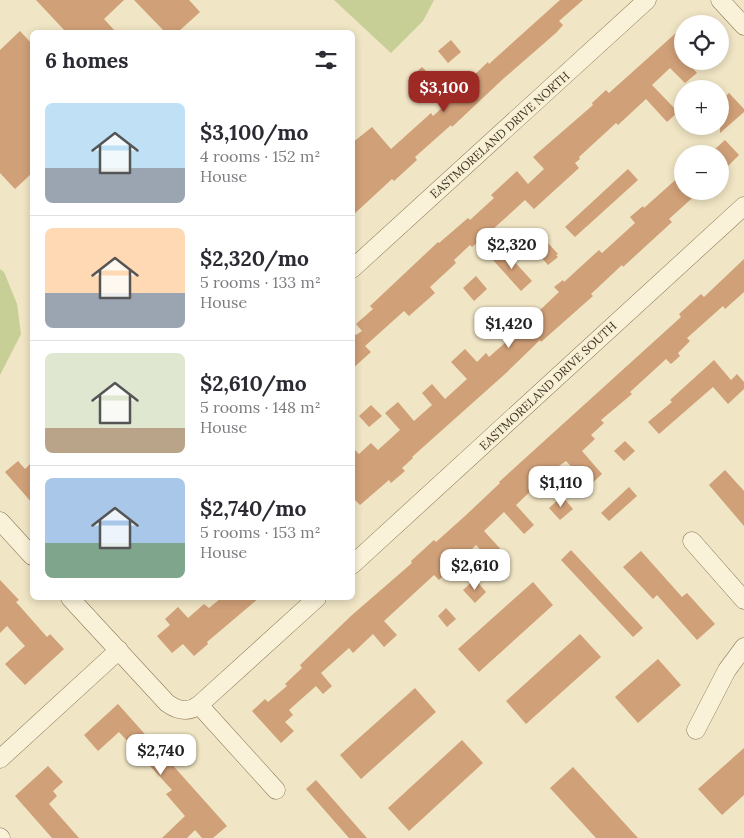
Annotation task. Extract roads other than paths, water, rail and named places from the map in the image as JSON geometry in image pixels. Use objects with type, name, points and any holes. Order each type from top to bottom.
[{"type":"street","name":"EASTMORELAND DRIVE NORTH","points":[[355,266],[647,0]]},
{"type":"street","points":[[720,0],[744,26]]},
{"type":"street","name":"EASTMORELAND DRIVE SOUTH","points":[[355,562],[744,206]]},
{"type":"street","points":[[0,521],[30,554]]},
{"type":"street","points":[[692,542],[744,600]]},
{"type":"street","points":[[72,600],[167,703],[184,711],[199,705],[315,600]]},
{"type":"street","points":[[696,730],[727,670],[744,647]]},
{"type":"street","points":[[0,759],[118,650]]},
{"type":"street","points":[[199,705],[276,790]]}]
